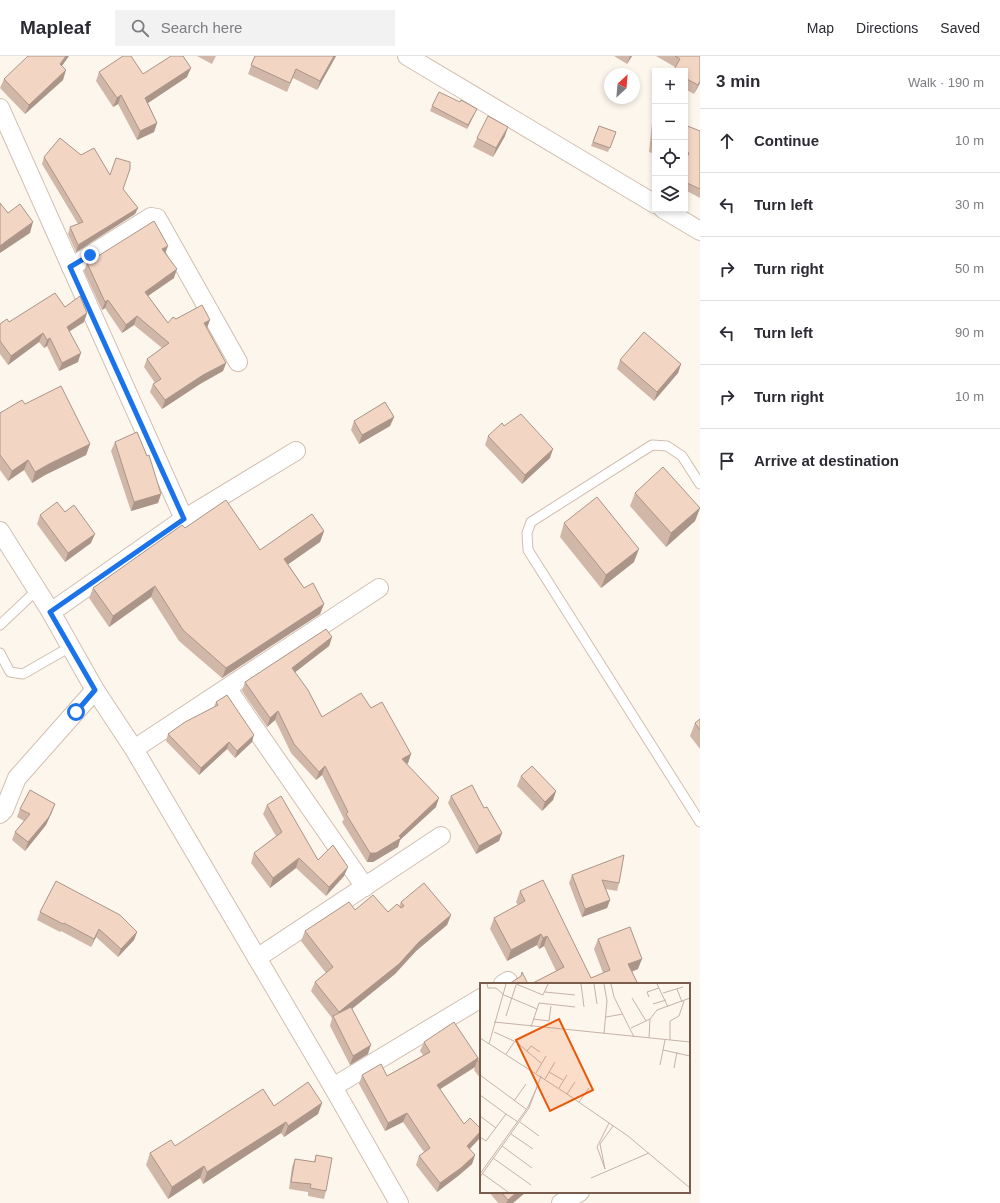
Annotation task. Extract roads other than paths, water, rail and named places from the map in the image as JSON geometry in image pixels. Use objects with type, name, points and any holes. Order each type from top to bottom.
[{"type":"street","points":[[407,56],[652,202]]},
{"type":"street","points":[[0,108],[184,519]]},
{"type":"street","points":[[668,212],[700,231]]},
{"type":"street","points":[[70,267],[151,217],[157,218],[238,362]]},
{"type":"street","points":[[50,612],[184,519],[296,451]]},
{"type":"street","points":[[0,531],[37,590],[95,690],[134,749],[333,1087],[399,1203]]},
{"type":"street","points":[[134,749],[379,588]]},
{"type":"street","points":[[226,688],[365,887]]},
{"type":"street","points":[[0,814],[4,810],[17,778],[95,690]]},
{"type":"street","points":[[0,786],[17,778]]},
{"type":"street","points":[[257,958],[442,836]]},
{"type":"street","points":[[333,1087],[480,999]]},
{"type":"street","points":[[560,1203],[578,1193]]},
{"type":"lane","points":[[700,484],[682,456],[667,446],[652,445],[531,522],[527,533],[528,550],[700,822]]},
{"type":"lane","points":[[0,625],[37,590]]},
{"type":"lane","points":[[0,653],[10,672],[23,674],[70,647]]}]
